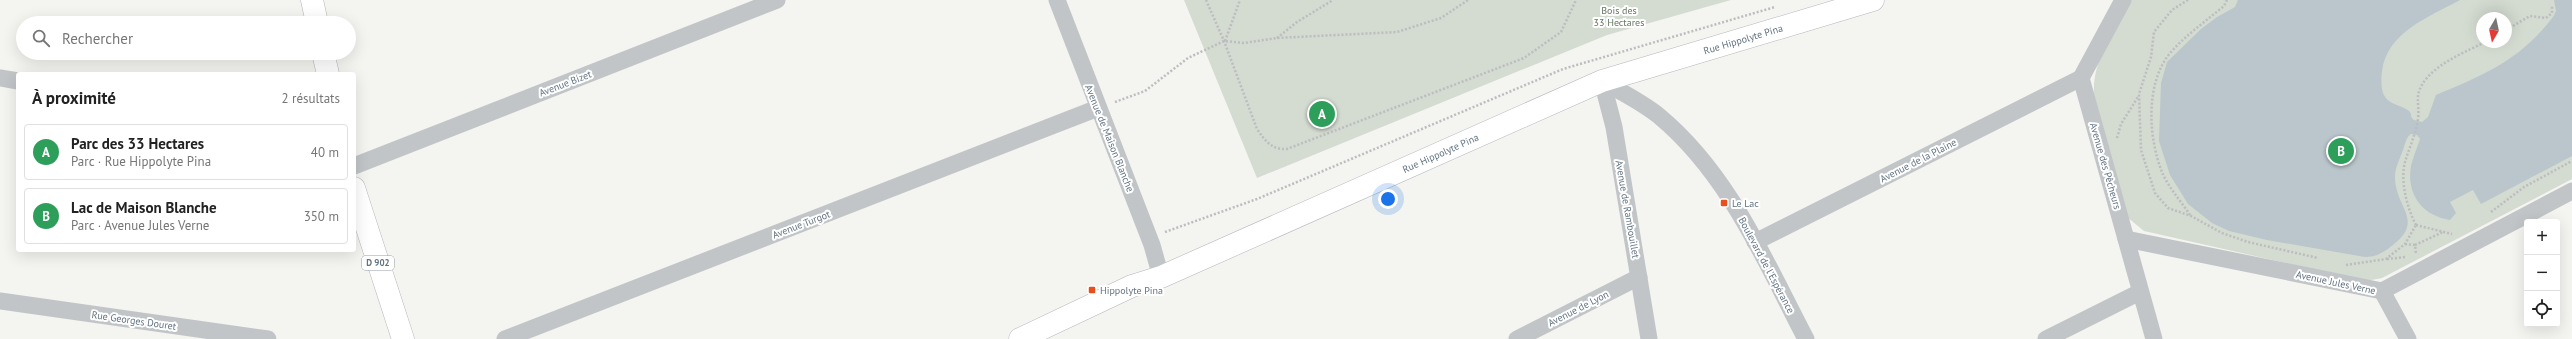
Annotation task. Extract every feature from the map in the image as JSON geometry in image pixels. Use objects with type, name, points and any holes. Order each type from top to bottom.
[{"type":"main road","points":[[312,0],[315,16]]},
{"type":"main road","name":"Rue Hippolyte Pina","points":[[1020,339],[1132,286],[1161,277],[1602,80],[1873,0]]},
{"type":"main road","points":[[325,60],[328,72]]},
{"type":"main road","name":"D 902","points":[[356,194],[403,339]]},
{"type":"street","name":"Avenue Bizet","points":[[356,165],[777,0]]},
{"type":"street","name":"Avenue de Maison Blanche","points":[[1057,0],[1152,245],[1161,277]]},
{"type":"street","points":[[2081,78],[2123,0]]},
{"type":"street","points":[[0,78],[16,81]]},
{"type":"street","name":"Avenue des Pêcheurs","points":[[2081,78],[2154,339]]},
{"type":"street","name":"Avenue de la Plaine","points":[[1755,242],[2081,78]]},
{"type":"street","name":"Boulevard de l'Espérance","points":[[1602,80],[1659,116],[1702,160],[1724,188],[1755,242],[1806,339]]},
{"type":"street","name":"Avenue de Rambouillet","points":[[1602,80],[1614,127],[1649,339]]},
{"type":"street","name":"Avenue Turgot","points":[[505,339],[1098,108]]},
{"type":"street","name":"Avenue Jules Verne","points":[[2126,239],[2382,291],[2572,191]]},
{"type":"street","name":"Avenue de Lyon","points":[[1517,339],[1639,277]]},
{"type":"street","points":[[2382,291],[2408,339]]},
{"type":"street","points":[[2046,339],[2140,292]]},
{"type":"street","name":"Rue Georges Douret","points":[[0,301],[268,339]]},
{"type":"path","points":[[1206,0],[1224,41],[1258,129],[1271,146],[1279,150],[1287,149],[1524,58],[1561,32],[1576,0]]},
{"type":"path","points":[[1224,41],[1240,0]]},
{"type":"path","points":[[1277,38],[1297,22],[1332,0]]},
{"type":"path","points":[[1098,108],[1146,91],[1188,58],[1224,41],[1244,44],[1277,38],[1398,32],[1440,18],[1468,0]]},
{"type":"path","points":[[2191,216],[2162,173],[2157,159],[2152,110],[2154,91],[2165,61],[2171,52],[2191,33],[2224,6],[2227,0]]},
{"type":"path","points":[[2116,142],[2121,124],[2139,94],[2151,57],[2154,32],[2172,10],[2186,1]]},
{"type":"path","points":[[1152,245],[1161,233],[1257,199],[1563,70],[1777,6]]},
{"type":"path","points":[[2512,26],[2530,16],[2546,18],[2552,13],[2552,6]]},
{"type":"path","points":[[2386,259],[2405,244],[2416,224],[2407,198],[2404,164],[2413,138],[2418,117],[2417,97],[2427,78],[2442,65],[2476,47]]},
{"type":"path","points":[[2139,94],[2141,150],[2155,193],[2168,208],[2191,216],[2222,233],[2248,242],[2326,260]]},
{"type":"path","points":[[2488,215],[2511,195],[2572,161]]},
{"type":"path","points":[[2416,224],[2454,234]]},
{"type":"path","points":[[2415,245],[2443,232]]},
{"type":"path","points":[[2342,264],[2416,256]]},
{"type":"green space","name":"Bois des 33 Hectares","points":[[1184,0],[1731,0],[1607,35],[1257,178]]},
{"type":"green space","points":[[2130,0],[2572,0],[2572,179],[2382,278],[2366,281],[2144,231],[2127,217],[2094,94],[2094,81],[2097,69],[2111,34]]},
{"type":"shaded area","points":[[2238,0],[2460,0],[2411,27],[2392,46],[2386,57],[2381,79],[2382,91],[2385,97],[2392,103],[2410,112],[2414,120],[2422,122],[2428,117],[2436,95],[2471,80],[2515,55],[2541,32],[2553,17],[2556,11],[2554,0],[2572,0],[2572,156],[2481,204],[2473,190],[2450,202],[2456,213],[2450,220],[2440,218],[2424,209],[2414,195],[2411,186],[2411,166],[2420,139],[2417,135],[2411,134],[2406,141],[2395,173],[2396,188],[2408,221],[2407,228],[2402,236],[2393,245],[2380,254],[2365,257],[2267,240],[2229,231],[2212,223],[2188,204],[2170,175],[2159,141],[2161,83],[2167,62],[2201,29],[2217,17],[2235,7]]},
{"type":"place","name":"Parc des 33 Hectares","points":[[1322,114]]},
{"type":"place","name":"Lac de Maison Blanche","points":[[2341,151]]},
{"type":"place","name":"Le Lac","points":[[1724,203]]},
{"type":"place","name":"Hippolyte Pina","points":[[1092,290]]}]
